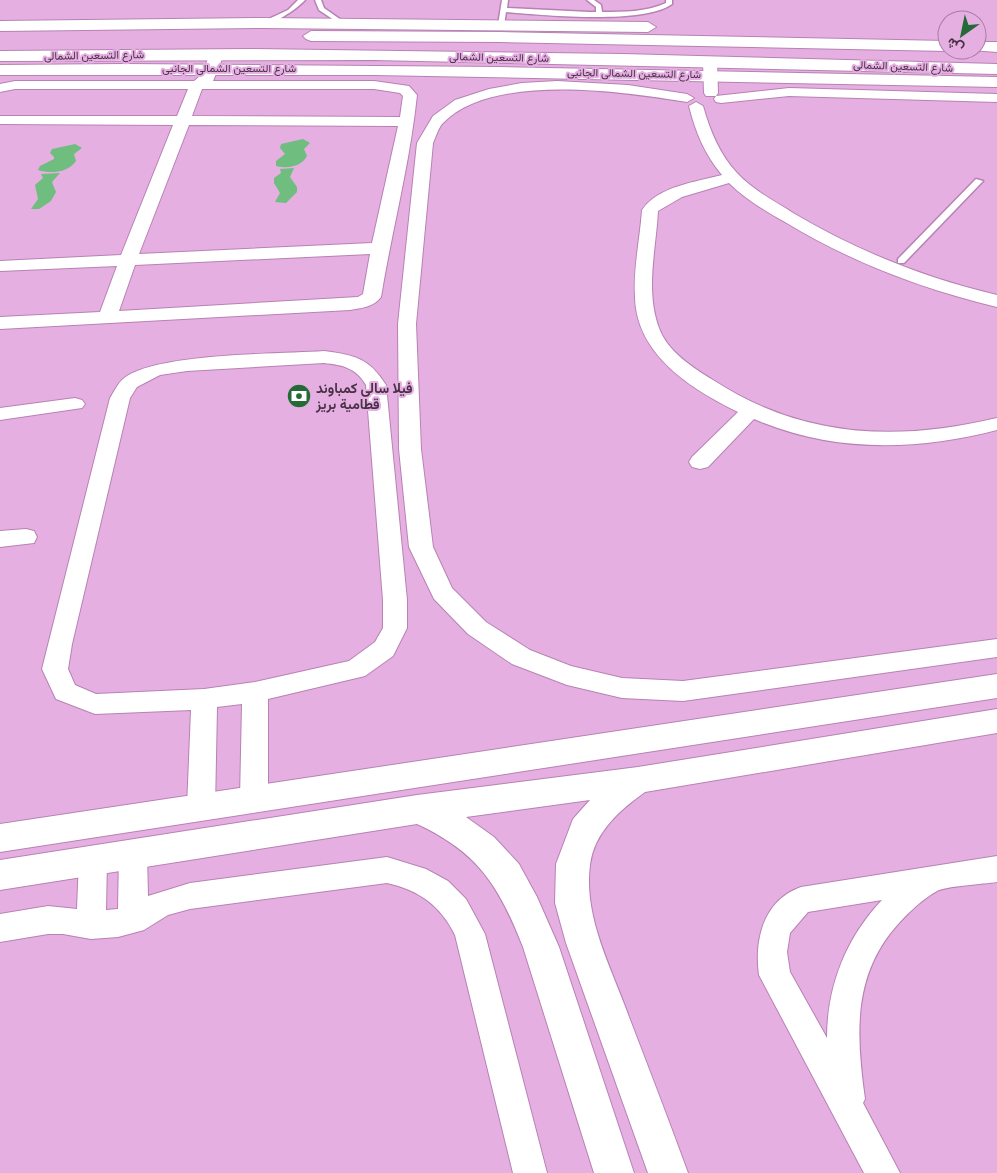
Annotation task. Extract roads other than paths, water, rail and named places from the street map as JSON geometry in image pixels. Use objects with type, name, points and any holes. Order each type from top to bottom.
[{"type":"street","points":[[0,26],[342,23],[648,27]]},
{"type":"street","name":"شارع التسعين الشمالى","points":[[0,38],[216,36],[501,24],[937,46]]},
{"type":"street","points":[[108,317],[128,258],[197,85],[208,78],[215,61],[203,48],[202,44],[207,39],[216,36]]},
{"type":"street","points":[[116,54],[133,45],[133,42],[124,37]]},
{"type":"street","name":"شارع التسعين الشمالى","points":[[0,56],[116,54],[215,61],[711,68],[997,69]]},
{"type":"street","name":"شارع التسعين الشمالى الجانبى","points":[[0,70],[194,68],[215,61],[690,75],[711,68],[997,82]]},
{"type":"street","points":[[194,68],[191,78],[197,85]]},
{"type":"street","points":[[711,68],[703,99],[701,127],[713,152],[732,176],[761,200],[818,237],[889,269],[997,300]]},
{"type":"street","points":[[690,75],[726,146],[747,173],[788,206],[836,234],[901,261],[943,276],[997,290]]},
{"type":"street","points":[[0,88],[15,85],[392,86],[404,89],[410,95],[407,122],[380,248],[372,297],[363,302],[0,322]]},
{"type":"street","points":[[997,98],[814,92],[703,99],[604,88],[532,87],[503,89],[467,100],[438,120],[424,142],[407,324],[410,449],[421,547],[442,593],[477,628],[520,657],[567,675],[622,688],[684,691],[997,648]]},
{"type":"street","points":[[0,120],[407,122]]},
{"type":"street","points":[[732,176],[655,203],[650,210],[643,297],[649,329],[672,361],[710,389],[750,411],[786,424],[858,440],[914,440],[967,434],[997,424]]},
{"type":"street","points":[[0,266],[128,258],[380,248]]},
{"type":"street","points":[[314,358],[349,360],[368,370],[376,385],[395,600],[395,628],[384,649],[356,670],[255,692],[204,698],[95,704],[65,692],[55,669],[120,398],[130,383],[155,370],[187,365],[314,358]]},
{"type":"street","points":[[0,414],[75,404]]},
{"type":"street","points":[[700,462],[750,411]]},
{"type":"street","points":[[0,539],[26,537]]},
{"type":"street","points":[[0,838],[997,686]]},
{"type":"street","points":[[254,799],[255,692]]},
{"type":"street","points":[[201,808],[204,698]]},
{"type":"street","points":[[0,875],[417,810],[638,780],[997,721]]},
{"type":"street","points":[[628,742],[638,780]]},
{"type":"street","points":[[410,776],[417,810]]},
{"type":"street","points":[[638,780],[608,801],[585,829],[573,864],[572,903],[584,942],[668,1173]]},
{"type":"street","points":[[417,810],[452,825],[482,847],[507,875],[525,908],[541,947],[614,1173]]},
{"type":"street","points":[[133,854],[133,920]]},
{"type":"street","points":[[90,925],[93,860]]},
{"type":"street","points":[[883,1173],[775,975],[771,957],[772,939],[778,923],[788,910],[801,900],[997,869]]},
{"type":"street","points":[[0,928],[48,920],[63,920],[90,925],[133,920],[161,904],[190,896],[387,870],[410,874],[430,883],[448,897],[461,914],[470,934],[530,1173]]},
{"type":"street","points":[[851,1116],[842,1036],[844,1001],[853,969],[866,940],[884,916],[907,895],[932,879]]},
{"type":"lane","points":[[263,23],[290,11],[302,0]]},
{"type":"lane","points":[[318,0],[321,8],[342,23]]},
{"type":"lane","points":[[497,0],[501,24]]},
{"type":"lane","points":[[501,24],[506,4],[505,0]]},
{"type":"lane","points":[[590,0],[599,6],[599,13]]},
{"type":"lane","points":[[501,24],[599,13],[652,12],[663,9],[669,4],[669,0]]},
{"type":"lane","points":[[901,261],[979,181]]},
{"type":"place","name":"فيلا سالى كمباوند قطامية بريز","points":[[299,396]]}]
